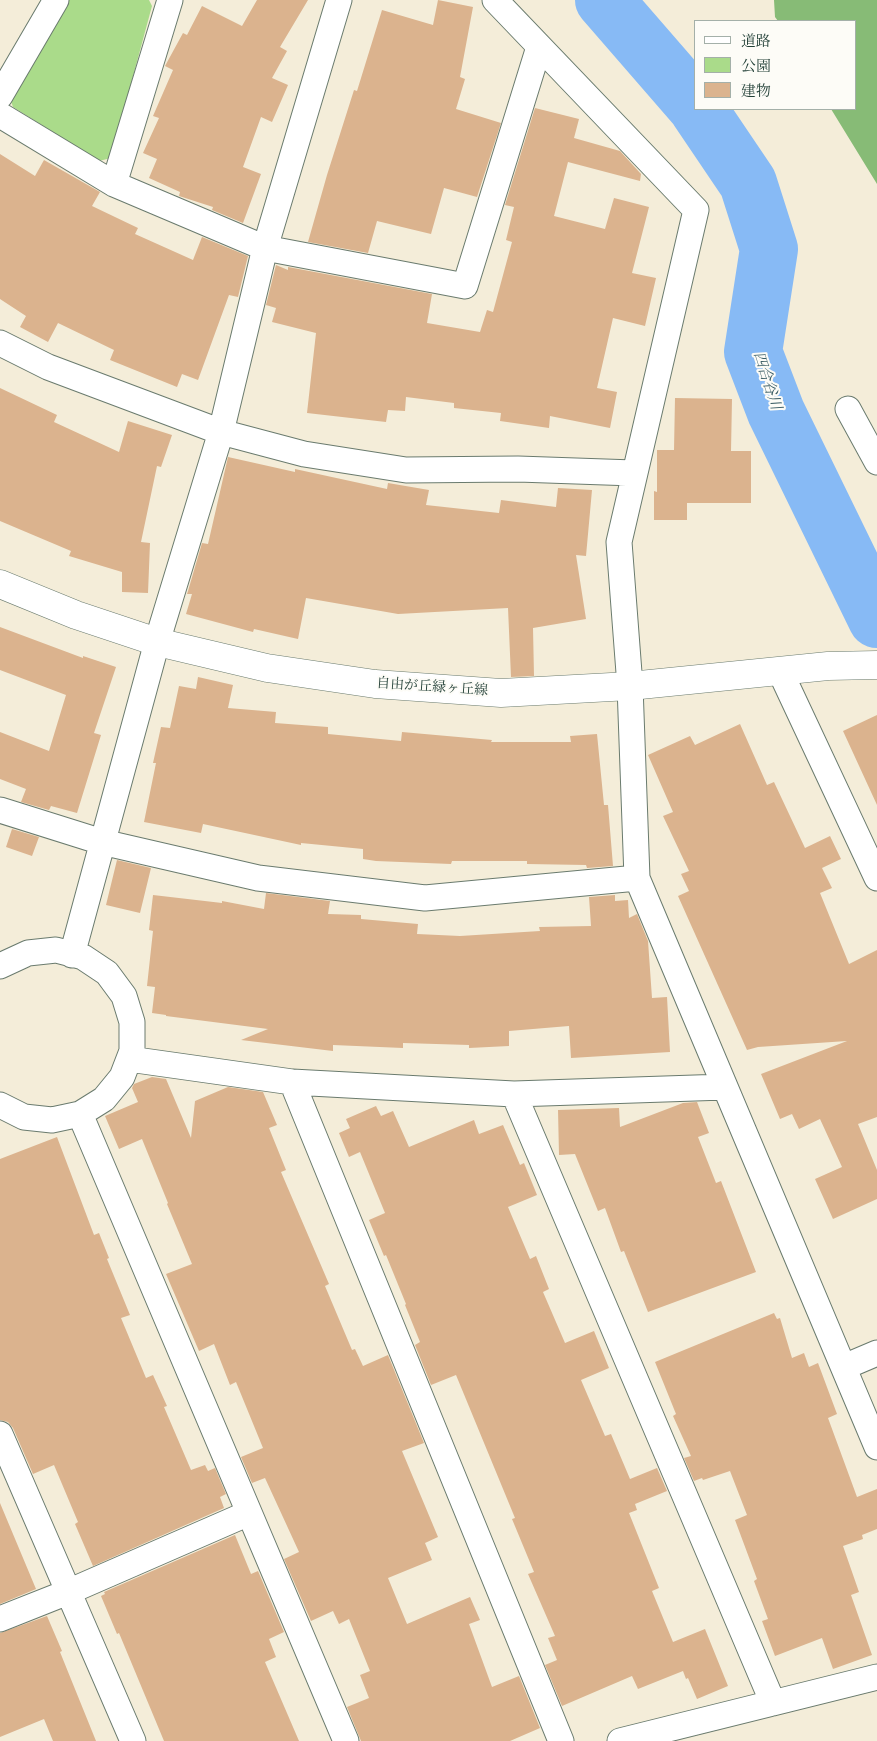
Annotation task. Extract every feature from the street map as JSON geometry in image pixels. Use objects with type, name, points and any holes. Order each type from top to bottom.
[{"type":"street","points":[[0,96],[56,0]]},
{"type":"street","points":[[114,184],[170,0]]},
{"type":"street","points":[[72,955],[157,642],[220,432],[265,248],[339,0]]},
{"type":"street","points":[[495,0],[696,210],[619,542],[630,686],[637,878],[877,1447]]},
{"type":"street","points":[[0,115],[114,184],[265,248],[465,286],[539,47]]},
{"type":"street","points":[[0,342],[48,367],[220,432],[304,454],[406,470],[518,469],[634,472]]},
{"type":"street","points":[[848,408],[877,462]]},
{"type":"street","name":"自由が丘緑ヶ丘線","points":[[0,584],[76,616],[157,642],[267,668],[376,684],[501,693],[630,686],[828,666],[877,665]]},
{"type":"street","points":[[780,671],[877,878]]},
{"type":"street","points":[[0,810],[102,842],[258,878],[425,898],[637,878]]},
{"type":"street","points":[[0,966],[28,953],[56,950],[83,957],[107,973],[124,996],[132,1022],[132,1050],[129,1059],[122,1077],[104,1099],[80,1114],[52,1120],[24,1117],[0,1105]]},
{"type":"street","points":[[129,1059],[292,1082],[514,1094],[725,1087]]},
{"type":"street","points":[[292,1082],[561,1741]]},
{"type":"street","points":[[514,1094],[772,1703]]},
{"type":"street","points":[[80,1114],[346,1741]]},
{"type":"street","points":[[844,1367],[877,1353]]},
{"type":"street","points":[[0,1434],[133,1741]]},
{"type":"street","points":[[0,1619],[68,1592],[249,1513]]},
{"type":"street","points":[[620,1741],[877,1678]]},
{"type":"green space","points":[[65,0],[149,0],[152,6],[111,158],[99,161],[13,107],[8,93]]},
{"type":"green space","points":[[774,0],[877,0],[877,184],[832,110],[857,110],[857,20],[777,20],[775,17]]},
{"type":"building","points":[[257,0],[308,0],[280,47],[287,51],[272,78],[288,85],[272,122],[261,117],[243,167],[261,174],[243,223],[212,210],[213,207],[179,196],[180,192],[149,178],[157,159],[143,153],[159,118],[153,116],[173,70],[165,66],[183,33],[187,35],[202,6],[242,26]]},
{"type":"building","points":[[438,0],[473,7],[460,77],[465,79],[456,109],[501,123],[477,197],[444,188],[431,234],[377,221],[368,253],[308,242],[354,90],[357,91],[382,10],[433,25]]},
{"type":"building","points":[[535,108],[579,119],[574,138],[620,151],[641,174],[640,181],[568,162],[554,216],[605,229],[614,198],[649,207],[632,273],[656,278],[645,326],[613,318],[597,388],[617,392],[610,428],[550,416],[549,428],[500,421],[501,413],[454,408],[454,403],[406,397],[405,411],[388,410],[386,422],[307,413],[316,333],[272,322],[276,308],[266,305],[276,265],[288,270],[288,267],[432,294],[427,323],[480,332],[487,310],[493,312],[512,242],[506,240],[514,207],[505,205]]},
{"type":"building","points":[[0,154],[35,176],[44,160],[100,192],[92,206],[138,228],[135,234],[193,260],[202,237],[248,256],[238,297],[229,295],[198,380],[182,374],[177,387],[110,360],[114,350],[58,323],[48,342],[20,327],[26,316],[0,299]]},
{"type":"building","points":[[0,388],[57,415],[54,422],[119,452],[128,421],[172,435],[161,467],[157,466],[141,542],[150,543],[148,593],[122,592],[122,572],[69,556],[71,551],[0,521]]},
{"type":"building","points":[[675,398],[732,399],[731,451],[751,451],[751,503],[687,503],[687,520],[654,520],[654,491],[657,492],[657,450],[674,450]]},
{"type":"building","points":[[228,457],[387,489],[388,483],[429,490],[426,505],[499,513],[501,500],[556,507],[558,488],[592,490],[586,556],[576,555],[586,619],[533,628],[534,676],[511,677],[508,608],[398,614],[306,598],[298,639],[254,629],[253,632],[186,614],[192,594],[187,594],[202,543],[208,544]]},
{"type":"building","points":[[0,627],[83,658],[83,656],[116,667],[94,733],[101,735],[77,813],[51,806],[49,810],[21,802],[26,789],[0,779],[0,732],[49,751],[66,695],[0,670]]},
{"type":"building","points":[[198,677],[233,685],[228,708],[276,712],[275,723],[328,727],[328,734],[401,741],[402,732],[492,740],[491,742],[571,742],[570,736],[597,734],[604,805],[608,805],[613,866],[587,868],[586,865],[527,864],[527,861],[452,861],[451,864],[376,861],[363,859],[363,849],[301,843],[301,845],[203,824],[201,833],[144,822],[156,763],[153,763],[161,727],[170,728],[179,686],[196,689]]},
{"type":"building","points":[[877,715],[877,805],[843,731]]},
{"type":"building","points":[[740,724],[767,785],[774,782],[805,848],[830,836],[841,859],[822,868],[832,888],[820,893],[849,964],[877,950],[877,1117],[858,1124],[877,1170],[877,1199],[833,1219],[815,1179],[842,1167],[820,1119],[799,1129],[792,1114],[780,1119],[761,1074],[847,1041],[758,1047],[747,1050],[678,896],[689,891],[681,874],[689,871],[663,816],[673,812],[648,755],[690,736],[695,745]]},
{"type":"building","points":[[12,829],[39,837],[32,856],[6,847]]},
{"type":"building","points":[[117,860],[151,868],[140,913],[106,905]]},
{"type":"building","points":[[266,893],[330,901],[328,914],[361,915],[361,919],[418,924],[417,934],[460,936],[540,931],[539,927],[591,926],[589,897],[615,895],[615,901],[628,900],[629,918],[637,914],[648,941],[652,998],[667,997],[670,1052],[571,1058],[569,1026],[509,1031],[509,1046],[469,1048],[469,1045],[403,1043],[403,1048],[333,1045],[333,1051],[241,1040],[268,1029],[152,1013],[155,987],[147,986],[153,931],[149,930],[153,895],[222,903],[222,901],[264,909]]},
{"type":"building","points":[[152,1077],[166,1079],[191,1138],[195,1101],[228,1087],[263,1092],[277,1125],[269,1128],[286,1170],[281,1172],[329,1284],[325,1286],[352,1350],[355,1349],[363,1366],[388,1355],[424,1443],[402,1451],[438,1537],[425,1543],[432,1560],[388,1578],[407,1624],[470,1597],[480,1620],[469,1624],[492,1687],[519,1676],[540,1728],[510,1741],[361,1741],[347,1707],[369,1698],[360,1675],[370,1671],[349,1619],[339,1624],[333,1611],[311,1621],[284,1559],[299,1552],[265,1478],[252,1483],[241,1457],[263,1448],[236,1382],[230,1385],[214,1344],[199,1351],[166,1274],[192,1264],[142,1139],[119,1149],[105,1116],[138,1102],[132,1088],[134,1084]]},
{"type":"building","points":[[697,1102],[709,1133],[698,1137],[716,1183],[721,1181],[756,1272],[648,1312],[624,1251],[621,1252],[605,1208],[598,1211],[575,1154],[559,1155],[558,1110],[619,1108],[620,1127],[683,1103]]},
{"type":"building","points":[[376,1106],[381,1116],[393,1111],[409,1147],[474,1120],[479,1134],[503,1125],[520,1165],[524,1163],[537,1195],[508,1207],[530,1259],[536,1256],[549,1289],[543,1292],[565,1343],[594,1331],[609,1368],[581,1380],[605,1436],[611,1434],[630,1479],[657,1468],[667,1491],[635,1504],[637,1510],[629,1513],[659,1588],[652,1591],[673,1642],[705,1629],[728,1686],[697,1699],[683,1671],[638,1689],[632,1676],[562,1706],[545,1665],[557,1660],[548,1638],[555,1636],[528,1574],[534,1572],[512,1519],[515,1518],[456,1375],[431,1385],[415,1345],[420,1342],[406,1304],[369,1220],[385,1213],[360,1152],[349,1157],[339,1133],[350,1128],[346,1119]]},
{"type":"building","points":[[57,1137],[94,1235],[99,1233],[109,1258],[107,1259],[130,1315],[121,1318],[146,1378],[153,1375],[167,1406],[164,1407],[191,1470],[205,1465],[208,1471],[215,1468],[226,1494],[220,1497],[224,1508],[93,1566],[75,1524],[78,1522],[54,1465],[33,1474],[13,1428],[8,1422],[0,1420],[0,1159]]},
{"type":"building","points":[[774,1313],[777,1319],[780,1318],[792,1358],[804,1353],[809,1367],[818,1363],[837,1414],[828,1418],[857,1497],[877,1489],[877,1529],[862,1535],[863,1539],[843,1546],[859,1592],[851,1595],[872,1655],[833,1669],[822,1638],[775,1656],[762,1621],[768,1619],[754,1581],[757,1579],[735,1520],[747,1515],[730,1471],[694,1481],[684,1458],[691,1456],[673,1416],[676,1414],[655,1362]]},
{"type":"building","points":[[0,1503],[36,1589],[0,1604]]},
{"type":"building","points":[[235,1535],[251,1574],[258,1571],[284,1632],[269,1639],[276,1657],[265,1662],[299,1741],[164,1741],[119,1633],[117,1634],[101,1596],[105,1594],[104,1592]]},
{"type":"building","points":[[47,1616],[96,1741],[53,1741],[44,1719],[0,1737],[0,1633]]},
{"type":"waterway","name":"四合谷川","points":[[604,0],[694,104]]},
{"type":"waterway","name":"四合谷川","points":[[699,110],[748,183],[769,249],[753,352],[776,412],[877,619]]}]
